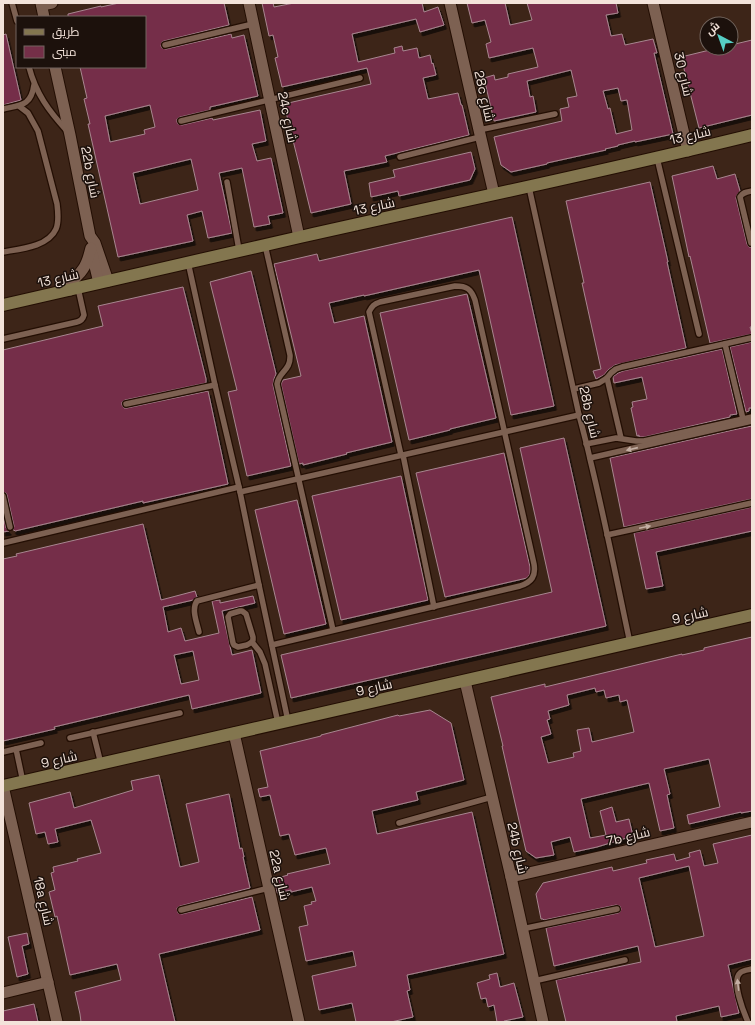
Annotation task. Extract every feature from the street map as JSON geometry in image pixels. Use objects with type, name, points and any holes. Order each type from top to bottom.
[{"type":"street","name":"24c شارع","points":[[249,3],[299,237]]},
{"type":"street","name":"28c شارع","points":[[450,3],[494,194]]},
{"type":"street","name":"شارع 30","points":[[653,3],[688,151]]},
{"type":"street","points":[[44,16],[45,4]]},
{"type":"street","name":"22b شارع","points":[[55,68],[90,236],[95,243],[103,282]]},
{"type":"street","name":"شارع 13","points":[[3,305],[265,244],[528,187],[752,135]]},
{"type":"street","points":[[90,236],[91,248],[103,282]]},
{"type":"street","points":[[74,289],[72,281],[85,266],[91,248]]},
{"type":"street","name":"شارع 9","points":[[3,786],[752,615]]},
{"type":"street","name":"24b شارع","points":[[465,681],[543,1022]]},
{"type":"street","name":"22a شارع","points":[[234,733],[299,1022]]},
{"type":"street","name":"18a شارع","points":[[3,786],[57,1022]]},
{"type":"street","name":"7b شارع","points":[[511,877],[752,822]]},
{"type":"street","points":[[3,993],[48,982]]},
{"type":"lane","points":[[12,3],[16,17]]},
{"type":"lane","points":[[165,45],[253,24]]},
{"type":"lane","points":[[29,68],[34,85],[50,112],[70,134]]},
{"type":"lane","points":[[181,120],[360,78]]},
{"type":"lane","points":[[3,109],[25,104],[33,93],[34,85]]},
{"type":"lane","points":[[3,252],[42,244],[50,238],[56,228],[58,215],[57,204],[38,131],[28,113],[19,106]]},
{"type":"lane","points":[[400,157],[555,114]]},
{"type":"lane","points":[[657,157],[698,334]]},
{"type":"lane","points":[[227,182],[239,250]]},
{"type":"lane","name":"28b شارع","points":[[528,187],[590,458],[630,643]]},
{"type":"lane","points":[[751,243],[740,197],[744,192],[752,190]]},
{"type":"lane","points":[[265,244],[290,355],[290,364],[278,380],[277,384],[333,630]]},
{"type":"lane","points":[[188,262],[272,645],[283,722]]},
{"type":"lane","points":[[272,645],[528,584],[533,578],[535,571],[534,564],[475,300],[473,294],[462,286],[455,286],[380,302],[375,304],[369,312],[402,455],[434,606]]},
{"type":"lane","points":[[3,339],[81,321],[84,315],[74,289]]},
{"type":"lane","points":[[574,389],[594,385],[608,378],[616,369],[622,367],[751,338]]},
{"type":"lane","points":[[725,344],[743,419]]},
{"type":"lane","points":[[608,378],[621,438]]},
{"type":"lane","points":[[126,404],[215,385]]},
{"type":"lane","points":[[3,543],[239,489],[298,478],[579,415]]},
{"type":"lane","points":[[586,444],[611,438],[644,441],[752,417]]},
{"type":"lane","points":[[590,458],[752,422]]},
{"type":"lane","points":[[3,496],[10,527]]},
{"type":"lane","points":[[607,535],[752,504]]},
{"type":"lane","points":[[199,632],[194,608],[194,604],[197,601],[259,585]]},
{"type":"lane","points":[[252,642],[238,647],[234,645],[228,619],[230,614],[242,611],[246,614],[253,637],[252,642],[260,652],[265,664],[283,722]]},
{"type":"lane","points":[[70,738],[180,713]]},
{"type":"lane","points":[[94,732],[101,764]]},
{"type":"lane","points":[[3,752],[41,743]]},
{"type":"lane","points":[[16,749],[23,782]]},
{"type":"lane","points":[[399,822],[492,797]]},
{"type":"lane","points":[[181,910],[269,888]]},
{"type":"lane","points":[[522,929],[617,909]]},
{"type":"lane","points":[[534,981],[625,960]]},
{"type":"lane","points":[[748,1022],[743,1010],[736,983],[737,977],[740,973],[752,969]]},
{"type":"building","points":[[119,3],[224,3],[229,25],[164,41],[162,42],[161,46],[162,48],[166,49],[231,34],[232,38],[244,35],[258,96],[210,107],[210,110],[180,117],[177,119],[177,122],[178,124],[182,125],[212,118],[213,120],[260,110],[266,141],[252,144],[257,161],[271,158],[283,213],[268,216],[270,224],[254,227],[242,168],[219,173],[232,233],[208,238],[202,211],[187,215],[193,241],[118,257],[88,124],[90,124],[84,99],[87,98],[80,68],[146,68],[146,16],[68,16],[68,14]],"holes":[[[150,105],[155,127],[144,130],[145,134],[110,142],[105,116]],[[191,159],[198,190],[140,204],[133,173]]]},
{"type":"building","points":[[262,3],[273,3],[274,7],[294,3],[422,3],[424,12],[438,7],[444,25],[420,32],[416,19],[352,34],[358,62],[395,53],[394,48],[402,46],[403,51],[417,48],[419,58],[430,55],[436,75],[423,78],[428,99],[458,93],[469,135],[385,156],[387,162],[344,171],[351,204],[311,213],[284,104],[371,84],[367,68],[282,87],[275,58],[278,57],[273,35],[269,36]]},
{"type":"building","points":[[467,3],[505,3],[510,25],[532,20],[527,3],[616,3],[618,13],[606,15],[611,36],[622,34],[625,45],[653,39],[657,53],[654,53],[673,134],[635,141],[605,149],[606,150],[511,172],[501,165],[494,137],[562,121],[560,109],[569,107],[567,98],[577,96],[571,70],[527,81],[530,97],[533,96],[536,112],[494,121],[484,78],[494,75],[495,80],[508,77],[508,74],[538,67],[533,48],[489,58],[486,44],[491,42],[485,20],[472,23]],"holes":[[[618,88],[621,101],[627,100],[632,130],[616,134],[610,108],[608,109],[603,91]]]},
{"type":"building","points":[[6,34],[21,100],[3,105],[3,35]]},
{"type":"building","points":[[752,40],[752,115],[699,128],[681,57],[699,53],[699,56],[739,56],[739,43]]},
{"type":"building","points":[[471,152],[475,169],[470,180],[399,196],[398,191],[371,197],[369,183],[395,177],[393,170]]},
{"type":"building","points":[[713,166],[717,179],[735,174],[740,191],[736,198],[747,244],[749,247],[752,247],[752,327],[750,327],[752,334],[710,343],[690,256],[689,257],[672,176]]},
{"type":"building","points":[[650,182],[686,348],[615,365],[604,375],[596,379],[593,371],[601,369],[566,201]]},
{"type":"building","points":[[512,217],[554,406],[511,415],[479,270],[364,295],[329,303],[334,323],[364,316],[392,442],[303,465],[303,463],[299,464],[281,384],[283,380],[301,376],[274,264],[317,254],[319,261]]},
{"type":"building","points":[[251,271],[276,374],[273,385],[291,466],[247,476],[228,392],[237,390],[210,282]]},
{"type":"building","points":[[183,287],[206,383],[125,400],[122,402],[122,405],[124,408],[127,408],[208,391],[228,484],[143,503],[143,501],[15,531],[13,530],[14,526],[7,495],[3,492],[3,350],[103,326],[98,306]]},
{"type":"building","points":[[467,294],[496,418],[409,440],[380,313]]},
{"type":"building","points":[[752,342],[752,408],[749,408],[749,411],[746,412],[730,347]]},
{"type":"building","points":[[722,349],[737,414],[730,415],[730,417],[644,437],[639,437],[639,435],[637,436],[631,408],[633,407],[632,402],[647,399],[642,377],[614,383],[613,377],[623,371]]},
{"type":"building","points":[[752,426],[752,499],[624,527],[610,458]]},
{"type":"building","points":[[564,438],[606,626],[291,698],[281,655],[552,592],[520,448]]},
{"type":"building","points":[[504,453],[530,567],[530,574],[527,578],[445,597],[416,473]]},
{"type":"building","points":[[401,476],[428,600],[341,620],[312,496]]},
{"type":"building","points":[[297,500],[326,624],[284,634],[255,510]]},
{"type":"building","points":[[752,507],[752,531],[656,552],[663,586],[646,589],[634,533]]},
{"type":"building","points":[[3,515],[6,528],[9,531],[3,532]]},
{"type":"building","points":[[143,524],[161,600],[195,591],[197,597],[193,600],[163,607],[168,632],[181,628],[185,641],[219,633],[212,601],[220,600],[220,603],[253,596],[255,603],[222,611],[232,655],[252,650],[261,693],[192,709],[189,695],[54,727],[55,729],[3,741],[3,559],[17,556],[16,554]],"holes":[[[193,651],[199,680],[181,684],[174,655]]]},
{"type":"building","points":[[752,637],[752,811],[741,812],[689,824],[687,815],[720,807],[709,759],[664,769],[670,794],[667,795],[674,828],[660,831],[649,783],[581,799],[590,838],[606,835],[600,811],[612,807],[616,822],[629,819],[633,836],[574,852],[570,837],[551,842],[554,855],[536,858],[526,851],[491,697],[545,684],[545,687],[704,650],[704,648]],"holes":[[[595,688],[596,692],[604,690],[606,698],[619,695],[620,702],[627,700],[634,732],[592,742],[589,728],[577,730],[581,751],[573,753],[574,757],[548,763],[541,737],[551,734],[547,720],[550,719],[548,711],[569,705],[567,695]]]},
{"type":"building","points":[[430,710],[451,723],[464,780],[416,792],[418,800],[372,811],[377,834],[472,812],[504,954],[407,975],[410,990],[407,991],[413,1017],[391,1022],[356,1022],[352,1003],[319,1010],[312,976],[356,966],[353,951],[306,961],[299,927],[308,925],[304,906],[312,904],[311,902],[316,901],[312,887],[291,892],[291,890],[277,893],[274,879],[288,875],[287,874],[330,864],[326,848],[295,855],[289,834],[280,836],[270,795],[260,797],[258,789],[268,787],[260,751],[398,715]]},
{"type":"building","points":[[159,775],[180,867],[199,862],[186,804],[229,794],[240,849],[242,848],[250,888],[180,906],[177,908],[178,913],[182,914],[252,897],[260,930],[159,954],[175,1022],[81,1022],[75,992],[121,980],[117,964],[70,975],[57,916],[55,917],[49,892],[55,890],[51,873],[54,872],[53,867],[78,861],[77,859],[101,853],[91,820],[55,829],[58,842],[48,844],[45,832],[36,834],[29,803],[70,792],[74,808],[133,790],[131,781]]},
{"type":"building","points":[[752,835],[752,959],[728,965],[739,1013],[721,1017],[719,1006],[676,1016],[677,1022],[566,1022],[556,980],[641,962],[638,946],[554,966],[546,928],[618,913],[621,909],[620,906],[616,905],[544,920],[541,919],[536,894],[543,883],[612,867],[613,871],[647,863],[646,860],[674,854],[676,861],[690,857],[689,853],[700,850],[704,866],[718,863],[713,844]],"holes":[[[689,866],[704,936],[655,947],[639,878]]]},
{"type":"building","points":[[27,933],[29,944],[22,946],[28,974],[17,977],[8,937]]},
{"type":"building","points":[[497,973],[500,987],[514,983],[523,1017],[504,1021],[505,1022],[497,1022],[494,1005],[488,1007],[486,998],[481,999],[477,983],[490,979],[489,975]]},
{"type":"building","points":[[34,1004],[38,1022],[3,1022],[3,1011]]}]
